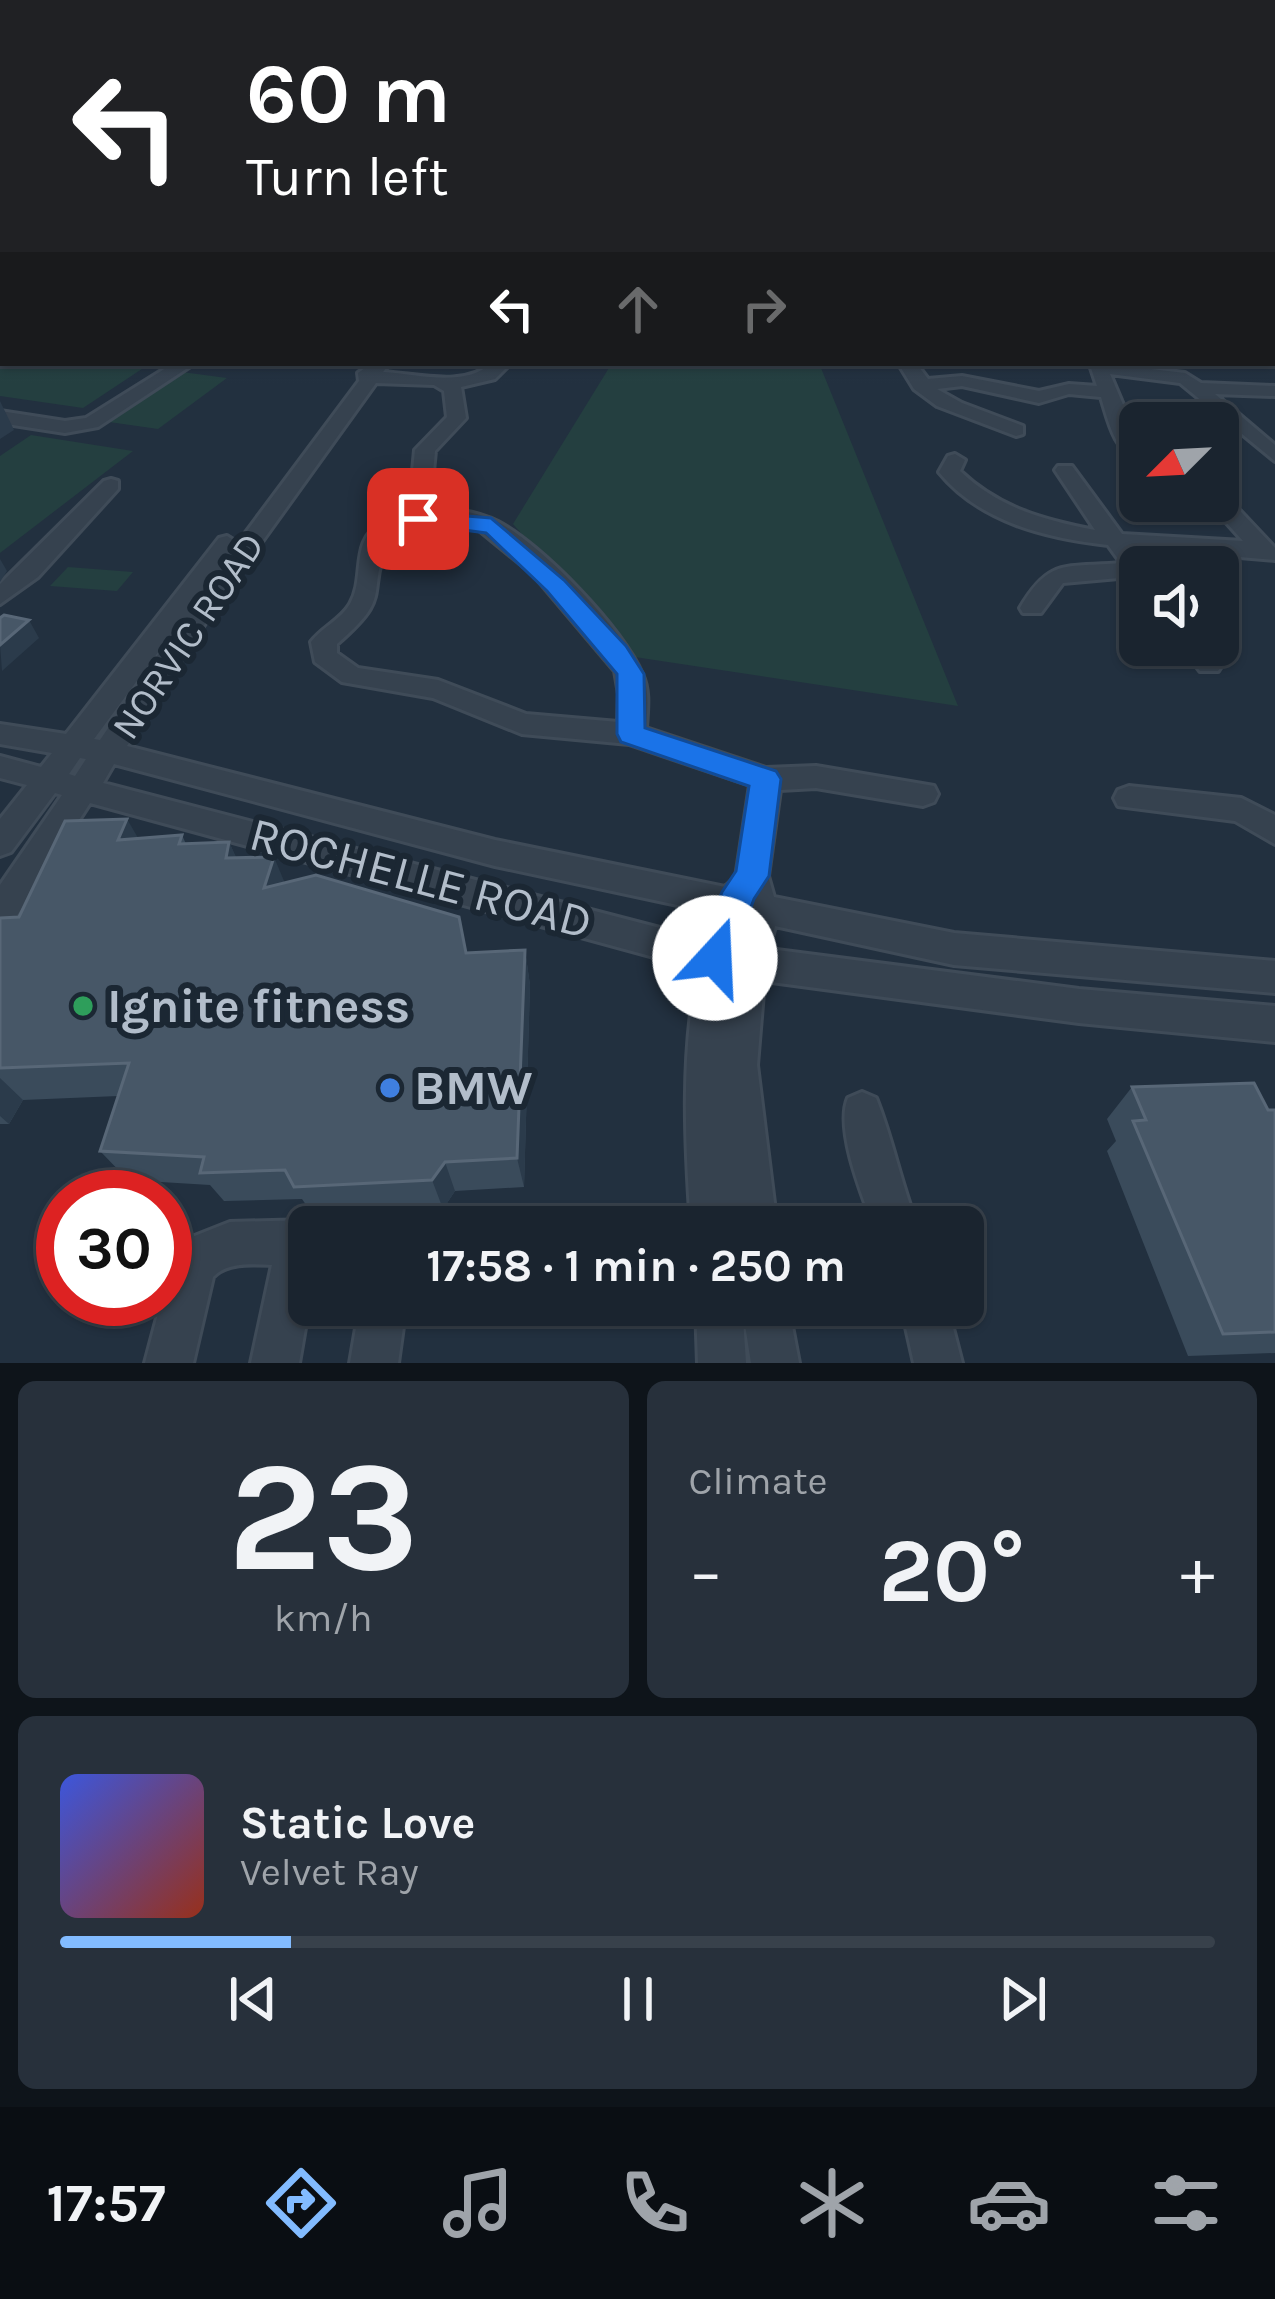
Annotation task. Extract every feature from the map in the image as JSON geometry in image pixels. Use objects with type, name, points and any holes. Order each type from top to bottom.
[{"type":"street","points":[[0,418],[65,427],[91,423],[181,366]]},
{"type":"street","points":[[375,370],[449,386],[489,375],[499,366]]},
{"type":"street","points":[[909,366],[940,404],[988,415],[1016,430]]},
{"type":"street","points":[[1119,425],[1098,366],[1174,375],[1199,388],[1275,455]]},
{"type":"street","points":[[970,382],[989,367]]},
{"type":"street","name":"NORVIC ROAD","points":[[0,843],[327,414],[375,370]]},
{"type":"street","name":"NORVIC ROAD","points":[[0,913],[210,597],[375,370]]},
{"type":"street","points":[[920,385],[970,382],[1039,397]]},
{"type":"street","points":[[422,482],[425,450],[457,418],[457,397],[449,386]]},
{"type":"street","points":[[1199,388],[1274,387]]},
{"type":"street","points":[[988,415],[1069,389],[1106,392]]},
{"type":"street","points":[[955,460],[949,472],[955,480],[992,505],[1051,529],[1269,556]]},
{"type":"street","points":[[1065,470],[1120,546]]},
{"type":"street","points":[[0,596],[30,572],[111,485]]},
{"type":"street","points":[[631,734],[630,674],[616,652],[508,538],[483,523],[433,517],[401,522],[381,532],[373,544],[362,606],[324,641],[323,656],[350,676],[438,689],[522,724],[631,734],[766,779],[816,777],[923,794]]},
{"type":"street","points":[[1237,522],[1269,556]]},
{"type":"street","points":[[1033,608],[1047,582],[1058,576],[1119,573]]},
{"type":"street","name":"ROCHELLE ROAD","points":[[0,734],[108,752],[240,783],[402,831],[749,898],[954,949],[1275,977]]},
{"type":"street","name":"ROCHELLE ROAD","points":[[0,767],[731,961],[1079,1006],[1275,1024]]},
{"type":"street","points":[[711,1206],[702,1097],[705,1026],[749,898],[766,779]]},
{"type":"street","points":[[1129,798],[1241,810],[1275,831]]},
{"type":"street","points":[[731,961],[739,1107],[752,1206]]},
{"type":"street","points":[[862,1112],[888,1206]]},
{"type":"street","points":[[169,1363],[193,1265],[201,1253],[217,1246],[288,1244]]},
{"type":"street","points":[[275,1363],[288,1307]]},
{"type":"street","points":[[374,1363],[380,1326]]},
{"type":"street","points":[[720,1326],[722,1363]]},
{"type":"street","points":[[769,1326],[775,1363]]},
{"type":"street","points":[[929,1326],[938,1363]]},
{"type":"green space","points":[[0,366],[146,366],[83,408],[0,396]]},
{"type":"green space","points":[[610,366],[820,366],[958,706],[628,656],[513,524]]},
{"type":"green space","points":[[182,372],[227,378],[158,429],[109,422]]},
{"type":"green space","points":[[31,435],[133,451],[0,553],[0,456]]},
{"type":"green space","points":[[68,567],[133,572],[117,591],[50,586]]},
{"type":"building","points":[[0,618],[29,620],[0,645]]},
{"type":"building","points":[[127,819],[118,840],[182,835],[179,844],[229,842],[226,858],[274,857],[264,888],[316,875],[459,917],[466,953],[525,950],[517,1158],[445,1162],[432,1180],[294,1187],[285,1170],[200,1173],[204,1157],[100,1151],[129,1063],[0,1068],[0,918],[19,917],[65,821]]},
{"type":"building","points":[[1254,1083],[1268,1110],[1275,1110],[1275,1332],[1223,1334],[1133,1121],[1146,1120],[1132,1087]]},
{"type":"place","name":"Ignite fitness","points":[[83,1006]]},
{"type":"place","name":"BMW","points":[[390,1088]]},
{"type":"route","points":[[418,519],[483,523],[508,538],[555,585],[597,629],[630,674],[634,696],[631,734],[766,779],[752,876],[739,892],[715,958]]}]
